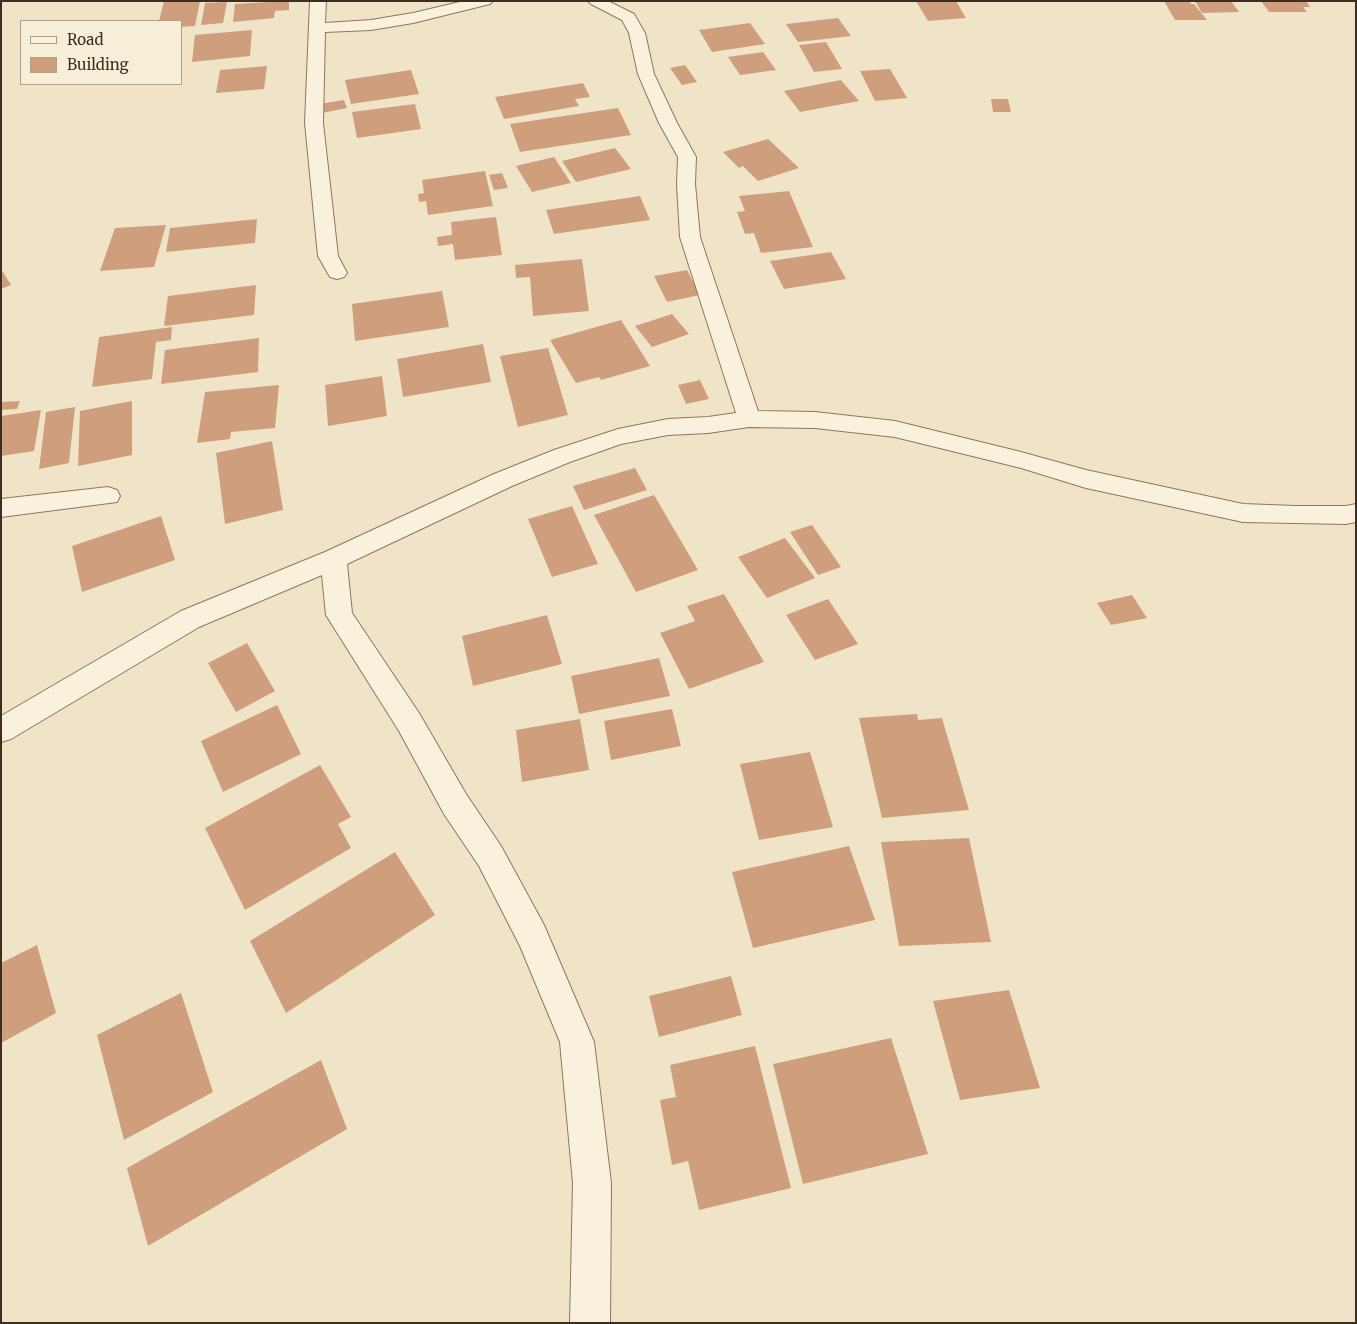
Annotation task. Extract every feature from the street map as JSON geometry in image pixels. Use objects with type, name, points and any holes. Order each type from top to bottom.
[{"type":"street","points":[[318,1],[314,123],[328,256],[337,273]]},
{"type":"street","points":[[318,28],[371,25],[413,18],[485,1]]},
{"type":"street","points":[[596,1],[629,9],[637,33],[646,74],[686,157],[690,237],[748,419]]},
{"type":"street","points":[[1,730],[65,694],[190,618],[334,559],[503,480],[562,456],[618,437],[668,427],[708,425],[748,419],[815,420],[896,429],[1021,460],[1086,480],[1243,513],[1346,515],[1356,513]]},
{"type":"street","points":[[1,508],[108,496]]},
{"type":"street","points":[[334,559],[339,615],[409,722],[455,804],[490,856],[532,936],[577,1042],[592,1183],[590,1323]]},
{"type":"building","points":[[164,1],[200,1],[195,26],[182,27],[182,20],[159,20]]},
{"type":"building","points":[[289,1],[289,10],[275,11],[274,18],[233,22],[235,4]]},
{"type":"building","points":[[916,1],[956,1],[966,18],[928,21]]},
{"type":"building","points":[[1164,1],[1189,1],[1191,4],[1194,4],[1207,20],[1175,20]]},
{"type":"building","points":[[1195,1],[1231,1],[1239,12],[1202,13]]},
{"type":"building","points":[[1261,1],[1306,1],[1310,7],[1303,7],[1307,12],[1269,12]]},
{"type":"building","points":[[227,2],[223,23],[201,25],[205,3]]},
{"type":"building","points":[[838,18],[851,36],[798,42],[786,24]]},
{"type":"building","points":[[750,23],[765,44],[712,52],[699,30]]},
{"type":"building","points":[[252,30],[250,56],[192,62],[195,35]]},
{"type":"building","points":[[826,42],[842,69],[814,72],[799,45]]},
{"type":"building","points":[[763,52],[776,70],[740,75],[728,57]]},
{"type":"building","points":[[685,65],[697,82],[682,85],[670,68]]},
{"type":"building","points":[[267,66],[264,89],[216,93],[220,70]]},
{"type":"building","points":[[890,69],[907,98],[875,101],[860,71]]},
{"type":"building","points":[[411,70],[419,94],[351,104],[345,80]]},
{"type":"building","points":[[841,80],[859,101],[800,112],[784,91]]},
{"type":"building","points":[[583,83],[590,97],[575,99],[579,106],[504,119],[495,97]]},
{"type":"building","points":[[991,99],[1008,99],[1011,112],[993,112]]},
{"type":"building","points":[[344,100],[347,108],[322,113],[319,104]]},
{"type":"building","points":[[415,104],[421,129],[357,138],[352,112]]},
{"type":"building","points":[[618,108],[631,135],[520,152],[510,124]]},
{"type":"building","points":[[768,139],[799,168],[758,181],[743,166],[739,168],[723,152]]},
{"type":"building","points":[[615,148],[631,169],[576,182],[562,161]]},
{"type":"building","points":[[554,157],[571,183],[532,192],[516,166]]},
{"type":"building","points":[[485,171],[493,206],[428,215],[426,201],[419,202],[418,194],[424,193],[422,180]]},
{"type":"building","points":[[502,173],[508,188],[494,190],[489,175]]},
{"type":"building","points":[[789,191],[813,247],[761,253],[754,233],[745,234],[737,212],[745,211],[739,196]]},
{"type":"building","points":[[640,196],[650,220],[554,234],[546,210]]},
{"type":"building","points":[[496,217],[502,255],[455,260],[453,244],[438,246],[437,237],[452,235],[451,222]]},
{"type":"building","points":[[257,219],[255,243],[166,252],[170,228]]},
{"type":"building","points":[[166,225],[154,267],[100,271],[115,228]]},
{"type":"building","points":[[831,252],[846,279],[784,289],[770,261]]},
{"type":"building","points":[[582,259],[589,311],[533,316],[530,277],[516,278],[515,265]]},
{"type":"building","points":[[1,269],[11,285],[1,289]]},
{"type":"building","points":[[687,270],[700,295],[667,302],[654,276]]},
{"type":"building","points":[[256,285],[254,315],[164,326],[168,296]]},
{"type":"building","points":[[442,291],[449,327],[355,341],[352,304]]},
{"type":"building","points":[[672,314],[689,334],[652,347],[635,326]]},
{"type":"building","points":[[621,320],[650,366],[601,380],[599,377],[576,383],[550,340]]},
{"type":"building","points":[[172,327],[171,340],[156,342],[152,379],[92,387],[99,337]]},
{"type":"building","points":[[259,338],[258,372],[161,384],[165,350]]},
{"type":"building","points":[[483,344],[491,382],[403,397],[397,359]]},
{"type":"building","points":[[548,348],[568,415],[518,427],[500,356]]},
{"type":"building","points":[[382,376],[387,416],[328,426],[325,385]]},
{"type":"building","points":[[700,380],[709,399],[686,404],[678,385]]},
{"type":"building","points":[[279,385],[275,428],[231,432],[230,439],[197,443],[205,392]]},
{"type":"building","points":[[20,401],[17,409],[1,410],[1,402]]},
{"type":"building","points":[[132,401],[132,455],[78,466],[80,411]]},
{"type":"building","points":[[75,407],[69,463],[39,469],[46,412]]},
{"type":"building","points":[[41,410],[34,451],[1,456],[1,416]]},
{"type":"building","points":[[272,441],[283,510],[225,524],[216,453]]},
{"type":"building","points":[[635,468],[647,490],[584,510],[573,486]]},
{"type":"building","points":[[654,495],[698,570],[636,592],[594,515]]},
{"type":"building","points":[[572,506],[598,564],[552,577],[528,519]]},
{"type":"building","points":[[161,516],[175,560],[82,592],[72,546]]},
{"type":"building","points":[[812,525],[841,567],[818,575],[790,532]]},
{"type":"building","points":[[785,538],[815,578],[767,598],[738,557]]},
{"type":"building","points":[[724,594],[764,662],[689,689],[660,633],[695,621],[687,606]]},
{"type":"building","points":[[1132,595],[1147,618],[1111,625],[1097,603]]},
{"type":"building","points":[[828,599],[858,644],[815,660],[786,615]]},
{"type":"building","points":[[547,615],[562,664],[473,686],[462,636]]},
{"type":"building","points":[[247,643],[275,691],[236,712],[208,663]]},
{"type":"building","points":[[659,658],[670,696],[579,714],[571,676]]},
{"type":"building","points":[[277,705],[301,754],[223,792],[201,741]]},
{"type":"building","points":[[672,709],[681,746],[611,760],[604,721]]},
{"type":"building","points":[[917,714],[918,720],[942,718],[969,810],[882,818],[859,718]]},
{"type":"building","points":[[580,719],[589,770],[522,782],[516,730]]},
{"type":"building","points":[[810,752],[833,827],[759,840],[740,764]]},
{"type":"building","points":[[320,765],[351,817],[338,824],[351,848],[245,910],[205,828]]},
{"type":"building","points":[[969,838],[991,942],[899,946],[881,842]]},
{"type":"building","points":[[849,846],[875,920],[753,948],[732,872]]},
{"type":"building","points":[[395,852],[435,915],[286,1013],[250,941]]},
{"type":"building","points":[[37,945],[56,1013],[1,1043],[1,963]]},
{"type":"building","points":[[731,976],[742,1015],[659,1037],[649,996]]},
{"type":"building","points":[[1009,990],[1040,1088],[960,1100],[933,1001]]},
{"type":"building","points":[[181,993],[213,1092],[124,1140],[97,1035]]},
{"type":"building","points":[[891,1038],[928,1154],[803,1184],[773,1064]]},
{"type":"building","points":[[755,1046],[791,1188],[699,1210],[688,1161],[672,1165],[660,1100],[676,1097],[670,1065]]},
{"type":"building","points":[[321,1060],[347,1129],[148,1246],[127,1168]]}]
